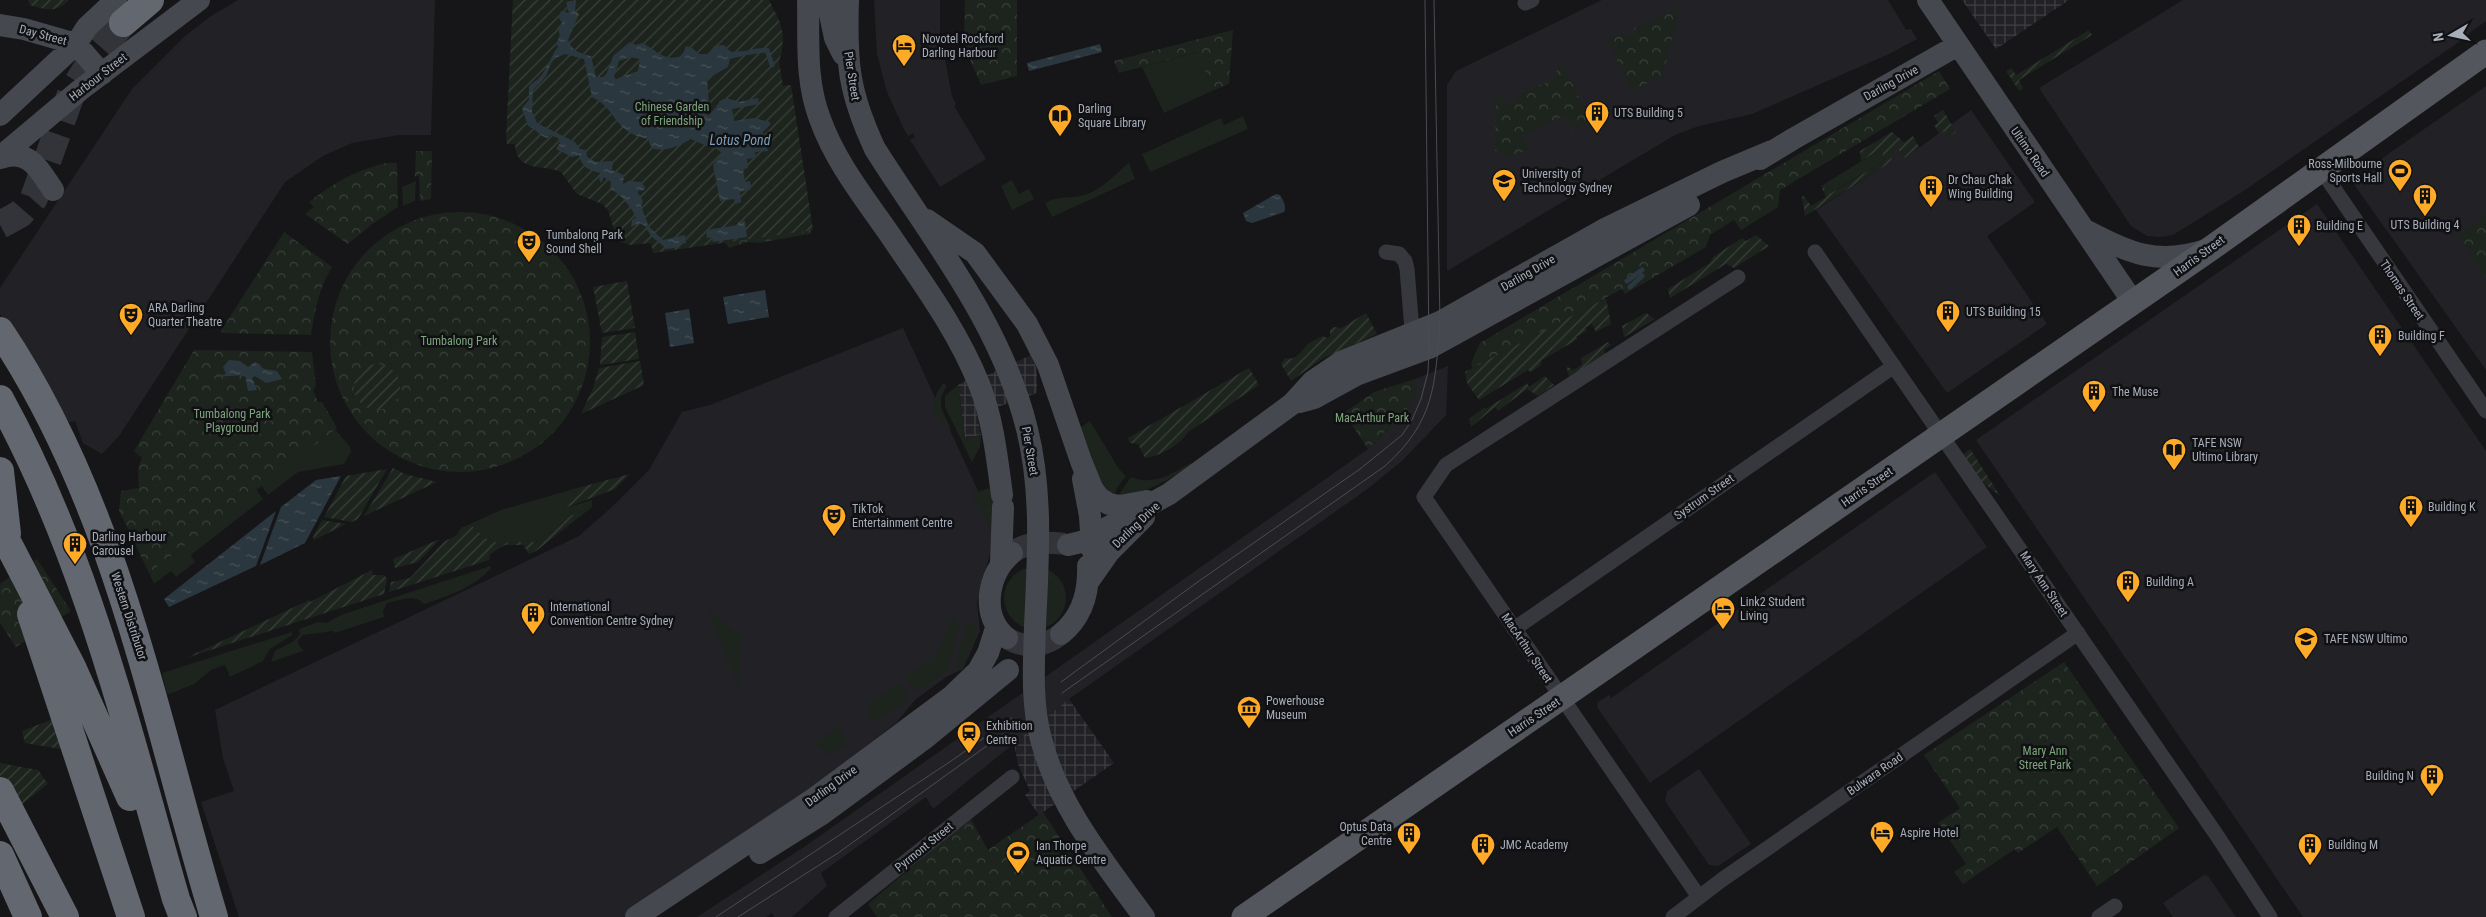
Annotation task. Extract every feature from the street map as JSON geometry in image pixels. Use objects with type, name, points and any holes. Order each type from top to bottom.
[{"type":"highway","points":[[120,12],[150,0]]},
{"type":"highway","name":"Western Distributor","points":[[0,331],[26,373],[56,428],[117,576],[139,643],[214,917]]},
{"type":"highway","points":[[0,399],[53,506],[80,577],[176,899],[184,917]]},
{"type":"highway","points":[[0,470],[2,524],[131,917]]},
{"type":"highway","points":[[2,524],[93,711],[118,767],[177,917]]},
{"type":"highway","points":[[0,791],[65,917]]},
{"type":"highway","points":[[0,855],[28,917]]},
{"type":"main road","name":"Harbour Street","points":[[0,158],[102,74],[199,0]]},
{"type":"main road","name":"Darling Drive","points":[[636,917],[812,800],[952,696],[978,671],[988,652],[1002,633],[992,616],[990,590],[994,576],[1007,558],[1002,501],[987,411],[979,385],[953,330],[829,143],[813,98],[809,74],[808,0]]},
{"type":"main road","points":[[827,0],[841,38]]},
{"type":"main road","name":"Pier Street","points":[[848,0],[841,38],[854,98],[875,149],[981,312],[1014,386],[1027,429],[1038,507],[1034,681],[1038,726],[1047,760],[1068,806],[1144,917]]},
{"type":"main road","name":"Ultimo Road","points":[[1928,0],[2133,302]]},
{"type":"main road","points":[[0,115],[76,44],[87,28],[120,12]]},
{"type":"main road","name":"Day Street","points":[[0,25],[76,44],[102,74]]},
{"type":"main road","name":"Darling Drive","points":[[1088,575],[1085,558],[1079,550],[1067,545],[1081,542],[1169,494],[1292,404],[1313,381],[1341,362],[1414,344],[1440,322],[1620,221],[1686,191],[1722,172],[1772,151],[1958,45]]},
{"type":"main road","name":"Harris Street","points":[[1244,917],[2210,249],[2320,168],[2486,52]]},
{"type":"main road","points":[[0,158],[17,154],[24,156],[30,160],[53,190]]},
{"type":"main road","points":[[916,212],[975,253],[1027,324],[1056,385],[1081,461],[1092,488],[1099,498],[1110,504],[1132,505],[1169,494]]},
{"type":"main road","points":[[2084,230],[2127,251],[2153,258],[2183,256],[2210,249]]},
{"type":"main road","points":[[1061,634],[1074,622],[1081,609],[1092,551],[1092,536],[1081,461]]},
{"type":"main road","name":"Darling Drive","points":[[1088,575],[1169,494]]},
{"type":"main road","name":"Darling Drive","points":[[660,917],[822,814],[924,740],[1008,670]]},
{"type":"street","name":"Thomas Street","points":[[2320,168],[2486,411]]},
{"type":"street","points":[[1386,252],[1399,254],[1405,261],[1414,344]]},
{"type":"street","name":"Mary Ann Street","points":[[1815,252],[2218,837],[2270,917]]},
{"type":"street","name":"MacArthur Street","points":[[1699,897],[1424,497],[1446,465],[1738,277]]},
{"type":"street","name":"Systrum Street","points":[[1514,629],[1894,366]]},
{"type":"street","name":"Bulwara Road","points":[[1673,917],[2078,633]]},
{"type":"street","name":"Pyrmont Street","points":[[836,917],[1012,776]]},
{"type":"street","points":[[2099,917],[2115,906]]},
{"type":"shaded area","points":[[238,0],[435,0],[431,135],[399,135],[352,143],[323,156],[285,182],[119,436],[102,454],[83,443],[75,421],[52,426],[29,381],[0,314],[0,288],[132,89],[185,36],[211,16]]},
{"type":"shaded area","points":[[874,0],[940,0],[940,34],[952,96],[956,104],[954,106],[986,159],[940,187],[910,140],[915,137],[913,133],[908,136],[887,92],[877,54]]},
{"type":"shaded area","name":"University of Technology Sydney","points":[[1602,0],[1888,0],[1906,30],[1911,29],[1917,39],[1889,54],[1752,114],[1699,126],[1675,135],[1447,271],[1447,85],[1456,71]]},
{"type":"shaded area","points":[[1962,0],[2069,0],[1996,49]]},
{"type":"shaded area","points":[[2183,0],[2486,0],[2486,21],[2469,35],[2242,192],[2173,235],[2147,236],[2131,226],[2039,88]]},
{"type":"shaded area","name":"UTS Building 4","points":[[2486,86],[2486,370],[2351,180]]},
{"type":"shaded area","points":[[1971,110],[2035,202],[1987,236],[2047,324],[1947,393],[1816,210],[1891,162],[1893,150],[1896,147],[1905,158]]},
{"type":"shaded area","name":"TAFE NSW Ultimo","points":[[2317,204],[2486,451],[2486,917],[2303,917],[1976,440]]},
{"type":"shaded area","name":"International Convention Centre Sydney","points":[[903,328],[996,530],[977,603],[980,631],[963,669],[946,677],[915,700],[897,722],[751,834],[623,917],[239,917],[201,802],[234,791],[223,758],[215,710],[579,536],[649,470],[682,412],[710,405]]},
{"type":"shaded area","points":[[1031,355],[1037,370],[1037,393],[977,414],[981,435],[965,438],[958,385],[981,372],[983,377]]},
{"type":"shaded area","points":[[1448,366],[1446,415],[1402,461],[1366,490],[1069,699],[933,809],[926,797],[821,873],[827,886],[792,917],[774,917],[772,913],[766,917],[697,917],[807,845],[1368,449],[1386,432],[1415,396],[1415,379]]},
{"type":"shaded area","points":[[1935,472],[1987,547],[1650,783],[1597,707],[1598,702],[1609,695],[1611,698]]},
{"type":"shaded area","points":[[1069,699],[1114,763],[1039,815],[1025,795],[1030,791],[1018,764],[1014,743]]},
{"type":"shaded area","points":[[1699,769],[1751,844],[1718,866],[1709,865],[1665,801],[1667,791]]},
{"type":"shaded area","points":[[2204,875],[2208,876],[2236,917],[2173,917],[2163,903]]},
{"type":"green space","points":[[28,0],[68,1],[55,9],[50,9],[30,5]]},
{"type":"green space","name":"Chinese Garden of Friendship","points":[[513,0],[769,0],[780,22],[783,35],[782,52],[779,61],[783,86],[791,85],[813,230],[653,253],[651,243],[630,245],[621,242],[616,236],[608,210],[602,204],[577,194],[561,172],[525,163],[520,159],[515,144],[507,144]]},
{"type":"green space","points":[[965,0],[1017,0],[1017,76],[981,85],[964,46]]},
{"type":"green space","points":[[1681,7],[1662,76],[1631,91],[1608,40],[1625,32],[1629,38],[1637,34],[1634,28]]},
{"type":"green space","points":[[1233,30],[1229,84],[1214,90],[1197,52],[1119,73],[1114,61]]},
{"type":"green space","points":[[2089,30],[2092,35],[2019,80],[2023,88],[2019,91],[2006,71],[2011,68],[2016,75]]},
{"type":"green space","points":[[1198,52],[1214,90],[1164,113],[1142,67]]},
{"type":"green space","points":[[1564,65],[1589,121],[1572,129],[1565,115],[1523,135],[1529,149],[1508,158],[1503,158],[1503,151],[1495,151],[1496,97],[1500,95],[1501,100],[1507,104],[1514,104],[1519,94],[1559,77],[1556,69]]},
{"type":"green space","points":[[1939,71],[1950,89],[1780,190],[1778,207],[1741,230],[1734,220],[1710,235],[1706,247],[1625,294],[1622,289],[1473,369],[1471,363],[1480,343]]},
{"type":"green space","points":[[1943,110],[1956,132],[1946,138],[1943,131],[1939,133],[1934,125],[1938,123],[1934,116]]},
{"type":"green space","points":[[1243,116],[1248,129],[1150,172],[1142,154],[1221,118],[1224,125]]},
{"type":"green space","points":[[1892,132],[1904,142],[1913,136],[1919,147],[1905,158],[1896,147],[1893,150],[1891,162],[1805,216],[1802,197],[1804,196],[1811,206],[1826,197],[1821,186],[1831,193],[1884,161],[1881,149],[1861,161],[1860,151]]},
{"type":"green space","points":[[1881,149],[1884,161],[1830,193],[1821,186]]},
{"type":"green space","points":[[416,151],[432,151],[431,199],[420,201],[419,175],[415,177]]},
{"type":"green space","points":[[386,163],[397,163],[398,207],[371,225],[348,244],[305,214],[314,207],[309,202],[336,183],[365,169]]},
{"type":"green space","points":[[1129,163],[1135,179],[1052,217],[1045,203],[1051,200],[1081,196],[1093,192]]},
{"type":"green space","points":[[1012,180],[1019,194],[1029,189],[1034,199],[1012,210],[1001,186]]},
{"type":"green space","points":[[416,181],[415,201],[403,206],[402,187]]},
{"type":"green space","name":"Tumbalong Park","points":[[447,212],[473,212],[498,217],[521,227],[543,241],[561,259],[575,281],[585,304],[590,329],[590,355],[585,380],[575,403],[561,425],[543,443],[521,457],[498,467],[473,472],[447,472],[422,467],[399,457],[377,443],[359,425],[345,403],[335,380],[330,355],[330,329],[335,304],[345,281],[359,259],[377,241],[399,227],[422,217]]},
{"type":"green space","points":[[2486,215],[2486,277],[2457,235]]},
{"type":"green space","points":[[812,227],[810,234],[758,243],[748,242],[729,248],[722,239]]},
{"type":"green space","points":[[284,232],[332,267],[321,291],[311,335],[223,333],[221,331]]},
{"type":"green space","points":[[1756,235],[1769,246],[1734,268],[1726,264],[1670,298],[1668,289],[1710,263],[1713,257],[1742,238],[1746,241]]},
{"type":"green space","points":[[627,281],[635,328],[602,333],[593,287]]},
{"type":"green space","points":[[1606,298],[1611,324],[1596,332],[1592,324],[1585,328],[1587,331],[1576,337],[1578,339],[1542,360],[1540,366],[1531,372],[1528,370],[1479,400],[1467,383],[1465,372]]},
{"type":"green space","points":[[1366,313],[1377,334],[1322,359],[1291,381],[1281,364],[1285,358],[1296,357],[1311,342],[1323,336],[1327,338],[1330,336],[1330,330],[1334,327],[1341,328]]},
{"type":"green space","points":[[1646,313],[1655,319],[1624,337],[1622,326]]},
{"type":"green space","points":[[635,332],[639,359],[600,365],[602,337]]},
{"type":"green space","points":[[1608,342],[1611,345],[1604,350],[1606,356],[1570,379],[1566,366],[1573,370],[1582,365],[1581,358]]},
{"type":"green space","name":"Tumbalong Park Playground","points":[[194,350],[312,352],[316,385],[313,390],[318,402],[322,402],[337,428],[149,573],[119,511],[121,491],[139,488],[138,468],[142,458],[134,451]]},
{"type":"green space","points":[[640,361],[644,385],[581,414],[593,388],[599,368]]},
{"type":"green space","points":[[377,364],[390,368],[396,374],[400,387],[396,400],[390,406],[377,410],[364,406],[358,400],[354,387],[358,374],[364,368]]},
{"type":"green space","points":[[1249,368],[1259,385],[1188,432],[1180,442],[1169,450],[1145,458],[1138,444],[1130,443],[1128,438]]},
{"type":"green space","points":[[1545,376],[1554,385],[1538,396],[1527,389],[1498,411],[1495,407],[1471,427],[1469,419],[1485,407],[1486,409],[1527,383],[1529,387]]},
{"type":"green space","name":"MacArthur Park","points":[[1415,379],[1415,396],[1403,415],[1368,449],[1344,413],[1374,392]]},
{"type":"green space","points":[[943,383],[947,386],[941,398],[941,408],[951,429],[939,419],[934,409],[936,397]]},
{"type":"green space","points":[[958,385],[965,438],[981,435],[980,447],[972,462],[945,407],[945,396]]},
{"type":"green space","points":[[1090,421],[1119,469],[1126,476],[1117,488],[1114,498],[1104,495],[1077,430]]},
{"type":"green space","points":[[335,429],[350,447],[351,452],[344,464],[298,472],[268,495],[261,485]]},
{"type":"green space","points":[[1970,449],[2001,497],[1980,480],[1962,455]]},
{"type":"green space","points":[[1191,463],[1192,465],[1156,486],[1138,493],[1117,497],[1131,477],[1147,480],[1162,478]]},
{"type":"green space","points":[[393,468],[405,474],[437,482],[364,516]]},
{"type":"green space","points":[[387,469],[358,519],[352,522],[324,517],[346,476]]},
{"type":"green space","points":[[630,474],[615,489],[565,508],[577,488]]},
{"type":"green space","points":[[994,487],[996,508],[991,530],[971,493]]},
{"type":"green space","points":[[577,488],[566,508],[592,500],[592,507],[572,515],[537,542],[506,543],[489,540],[470,524],[501,510]]},
{"type":"green space","points":[[256,489],[263,499],[191,555],[195,562],[176,577],[171,571],[154,584],[149,573]]},
{"type":"green space","points":[[592,507],[536,551],[529,554],[523,545],[505,545],[490,554],[489,560],[389,592],[391,582],[410,578],[445,541],[456,536],[461,528],[470,524],[489,540],[506,543],[537,542],[572,515]]},
{"type":"green space","points":[[322,520],[346,524],[314,540],[313,537]]},
{"type":"green space","points":[[440,539],[418,562],[395,568],[393,559]]},
{"type":"green space","points":[[37,559],[71,611],[16,647],[0,623],[0,584]]},
{"type":"green space","points":[[490,566],[491,568],[477,581],[442,598],[424,604],[411,598],[387,603],[383,612],[384,617],[335,633],[333,631],[303,635],[297,642],[303,651],[271,662],[275,651],[294,641],[300,634],[299,629],[318,622],[327,623],[341,615]]},
{"type":"green space","points":[[1029,567],[1041,567],[1057,576],[1064,586],[1066,598],[1064,610],[1057,620],[1041,629],[1029,629],[1018,624],[1009,615],[1004,604],[1004,592],[1009,581],[1018,572]]},
{"type":"green space","points":[[372,570],[373,575],[384,575],[387,579],[384,594],[186,658],[309,600],[310,602]]},
{"type":"green space","points":[[709,612],[742,637],[738,686]]},
{"type":"green space","points":[[954,615],[959,628],[949,669],[916,692],[905,677],[936,656]]},
{"type":"green space","points":[[977,620],[975,642],[964,657],[966,662],[962,668],[955,671],[966,626]]},
{"type":"green space","points":[[292,632],[292,635],[270,649],[263,661],[230,677],[225,665],[211,670],[194,684],[167,695],[162,673]]},
{"type":"green space","name":"Mary Ann Street Park","points":[[2064,662],[2179,828],[2097,886],[2057,827],[2018,853],[2015,849],[1963,884],[1954,872],[1966,864],[1938,823],[1960,808],[1924,755]]},
{"type":"green space","points":[[900,683],[910,699],[873,723],[868,715],[870,703]]},
{"type":"green space","points":[[58,717],[67,750],[25,743],[22,731]]},
{"type":"green space","points":[[840,725],[846,744],[830,755],[814,743]]},
{"type":"green space","points":[[0,763],[38,770],[48,784],[21,805],[0,802]]},
{"type":"green space","points":[[1043,812],[1112,917],[877,917],[868,904],[970,818],[988,850]]},
{"type":"water","name":"Lotus Pond","points":[[576,1],[575,10],[579,14],[568,40],[575,50],[591,56],[596,77],[603,77],[607,73],[613,56],[630,42],[636,45],[642,43],[660,54],[670,57],[682,56],[686,46],[691,47],[699,54],[709,54],[714,46],[724,45],[731,52],[755,50],[756,53],[730,59],[728,67],[707,79],[709,104],[705,112],[709,117],[720,101],[726,98],[739,102],[758,98],[759,104],[732,109],[734,121],[754,118],[770,122],[770,125],[763,132],[768,151],[755,152],[756,158],[747,159],[748,168],[743,169],[745,182],[750,181],[751,189],[740,192],[741,202],[735,204],[734,199],[720,201],[713,165],[722,153],[713,146],[711,148],[691,139],[671,148],[655,149],[651,147],[648,139],[628,132],[604,105],[592,97],[584,59],[565,54],[553,59],[546,76],[533,90],[532,111],[537,123],[575,142],[580,149],[586,150],[587,157],[596,162],[613,161],[612,170],[624,175],[623,184],[629,181],[641,182],[645,187],[644,190],[638,191],[638,193],[643,201],[641,206],[649,227],[663,240],[685,235],[686,243],[680,244],[680,247],[667,249],[651,236],[645,226],[640,223],[631,227],[632,220],[636,218],[622,198],[610,189],[611,182],[604,177],[601,183],[599,179],[601,173],[587,168],[582,163],[579,155],[572,157],[556,149],[560,143],[558,138],[550,135],[547,138],[528,126],[522,108],[529,100],[529,87],[542,74],[558,47],[556,43],[559,37],[557,28],[562,23],[559,18],[561,11],[569,13],[566,3]],"holes":[[[630,57],[640,59],[638,71],[616,79],[614,77],[619,61]]]},
{"type":"water","points":[[1100,44],[1102,52],[1029,71],[1027,63]]},
{"type":"water","points":[[1276,194],[1280,195],[1283,201],[1284,212],[1252,223],[1246,221],[1243,213]]},
{"type":"water","points":[[745,221],[747,237],[713,242],[712,237],[707,238],[706,230],[738,225],[738,222]]},
{"type":"water","points":[[765,290],[769,317],[728,324],[723,297]]},
{"type":"water","points":[[689,309],[694,343],[670,347],[665,313]]},
{"type":"water","points":[[229,360],[240,361],[248,367],[255,362],[264,369],[277,371],[282,379],[266,383],[255,376],[252,378],[257,390],[248,391],[245,375],[213,377],[226,374],[223,367]]},
{"type":"water","points":[[341,476],[305,543],[260,565],[281,507],[316,480]]},
{"type":"water","points":[[276,511],[256,566],[169,607],[164,599]]},
{"type":"waterway","points":[[750,52],[767,50],[772,65]]},
{"type":"waterway","points":[[1627,281],[1642,270]]},
{"type":"waterway","points":[[1630,287],[1642,276]]},
{"type":"tunnel","points":[[0,225],[20,214],[34,198],[71,94],[96,54],[123,23]]},
{"type":"tunnel","points":[[1012,553],[1030,544],[1066,544]]},
{"type":"tunnel","points":[[1008,639],[1022,644],[1035,645],[1048,642],[1061,634]]},
{"type":"tram line","points":[[1061,682],[1199,581],[1360,469],[1402,435],[1412,420],[1421,399],[1428,372],[1429,348],[1425,0]]},
{"type":"tram line","points":[[1062,693],[1385,466],[1402,449],[1423,417],[1434,383],[1440,322],[1434,0]]},
{"type":"tram line","points":[[716,917],[954,759],[1012,718]]},
{"type":"tram line","points":[[738,917],[838,853],[1013,727]]},
{"type":"place","name":"Novotel Rockford Darling Harbour","points":[[904,67]]},
{"type":"place","name":"UTS Building 5","points":[[1597,134]]},
{"type":"place","name":"Darling Square Library","points":[[1060,137]]},
{"type":"place","name":"Ross-Milbourne Sports Hall","points":[[2400,192]]},
{"type":"place","name":"University of Technology Sydney","points":[[1504,202]]},
{"type":"place","name":"Dr Chau Chak Wing Building","points":[[1931,208]]},
{"type":"place","name":"UTS Building 4","points":[[2425,217]]},
{"type":"place","name":"Building E","points":[[2299,247]]},
{"type":"place","name":"Tumbalong Park Sound Shell","points":[[529,263]]},
{"type":"place","name":"UTS Building 15","points":[[1948,333]]},
{"type":"place","name":"ARA Darling Quarter Theatre","points":[[131,336]]},
{"type":"place","name":"Building F","points":[[2380,357]]},
{"type":"place","name":"The Muse","points":[[2094,413]]},
{"type":"place","name":"TAFE NSW Ultimo Library","points":[[2174,471]]},
{"type":"place","name":"Building K","points":[[2411,528]]},
{"type":"place","name":"TikTok Entertainment Centre","points":[[834,537]]},
{"type":"place","name":"Darling Harbour Carousel","points":[[75,565]]},
{"type":"place","name":"Building A","points":[[2128,603]]},
{"type":"place","name":"Link2 Student Living","points":[[1723,630]]},
{"type":"place","name":"International Convention Centre Sydney","points":[[533,635]]},
{"type":"place","name":"TAFE NSW Ultimo","points":[[2306,660]]},
{"type":"place","name":"Powerhouse Museum","points":[[1249,729]]},
{"type":"place","name":"Exhibition Centre","points":[[969,754]]},
{"type":"place","name":"Building N","points":[[2432,797]]},
{"type":"place","name":"Aspire Hotel","points":[[1882,854]]},
{"type":"place","name":"Optus Data Centre","points":[[1409,855]]},
{"type":"place","name":"JMC Academy","points":[[1483,866]]},
{"type":"place","name":"Building M","points":[[2310,866]]},
{"type":"place","name":"Ian Thorpe Aquatic Centre","points":[[1018,874]]}]
